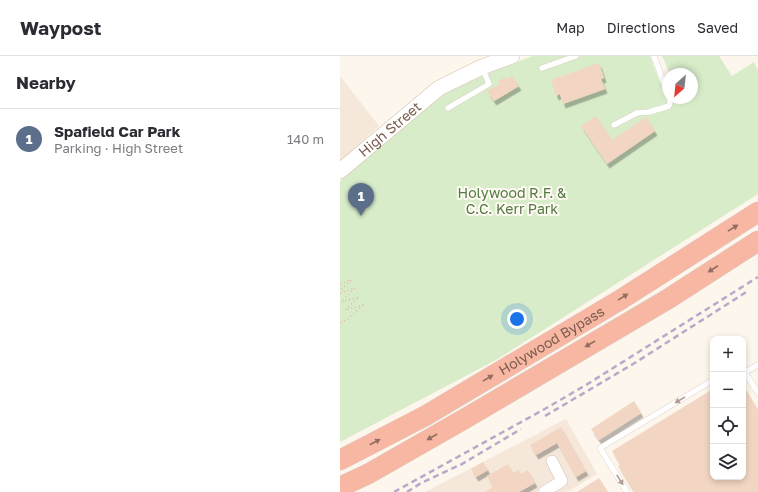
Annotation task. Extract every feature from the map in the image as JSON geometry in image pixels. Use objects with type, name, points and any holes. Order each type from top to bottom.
[{"type":"highway","name":"Holywood Bypass","points":[[340,460],[425,416],[620,300],[758,212]]},
{"type":"highway","name":"Holywood Bypass","points":[[340,487],[368,474],[466,418],[668,299],[758,241]]},
{"type":"main road","name":"High Street","points":[[340,170],[439,88],[482,67],[512,56]]},
{"type":"street","points":[[545,492],[562,481],[552,461]]},
{"type":"lane","points":[[542,68],[576,56]]},
{"type":"lane","points":[[654,56],[662,79]]},
{"type":"lane","points":[[448,108],[489,84],[482,67]]},
{"type":"lane","points":[[614,125],[637,113],[649,112],[669,106],[670,104]]},
{"type":"lane","points":[[746,371],[758,365]]},
{"type":"lane","points":[[746,375],[758,393]]},
{"type":"lane","points":[[627,492],[600,448],[710,382]]},
{"type":"path","points":[[340,284],[351,280],[340,292]]},
{"type":"path","points":[[340,292],[355,288],[341,302],[359,297],[345,310],[363,306],[348,319],[340,323]]},
{"type":"shaded area","points":[[340,76],[379,126],[340,162]]},
{"type":"shaded area","points":[[566,419],[597,474],[567,492],[425,492]]},
{"type":"green space","name":"Holywood R.F. & C.C. Kerr Park","points":[[533,56],[650,56],[660,83],[662,82],[662,104],[698,104],[698,68],[667,68],[662,56],[719,56],[732,76],[754,62],[758,70],[758,194],[496,360],[340,442],[340,181],[399,129],[449,91],[498,69]]},
{"type":"building","points":[[599,63],[604,78],[601,79],[605,89],[563,104],[560,94],[556,96],[551,80]]},
{"type":"building","points":[[512,76],[519,86],[494,101],[487,91],[500,84],[498,81],[505,77],[506,80]]},
{"type":"building","points":[[596,116],[612,140],[646,117],[655,131],[607,164],[581,126]]},
{"type":"building","points":[[746,390],[758,410],[758,492],[634,492],[618,466],[620,465],[612,451],[710,391],[710,480],[746,480]]},
{"type":"building","points":[[634,401],[641,413],[599,440],[591,429]]},
{"type":"building","points":[[561,427],[586,471],[576,477],[557,443],[536,455],[530,445]]},
{"type":"building","points":[[483,462],[488,470],[476,477],[471,469]]},
{"type":"building","points":[[508,464],[513,473],[519,470],[521,474],[528,470],[535,483],[519,492],[485,492],[493,487],[487,476]]},
{"type":"building","points":[[599,478],[608,492],[577,492]]},
{"type":"railway","points":[[394,492],[586,385],[758,277]]},
{"type":"railway","points":[[545,416],[633,364],[748,291]]},
{"type":"railway","points":[[407,492],[421,483],[462,464],[521,429]]},
{"type":"place","name":"Spafield Car Park","points":[[361,216]]}]
